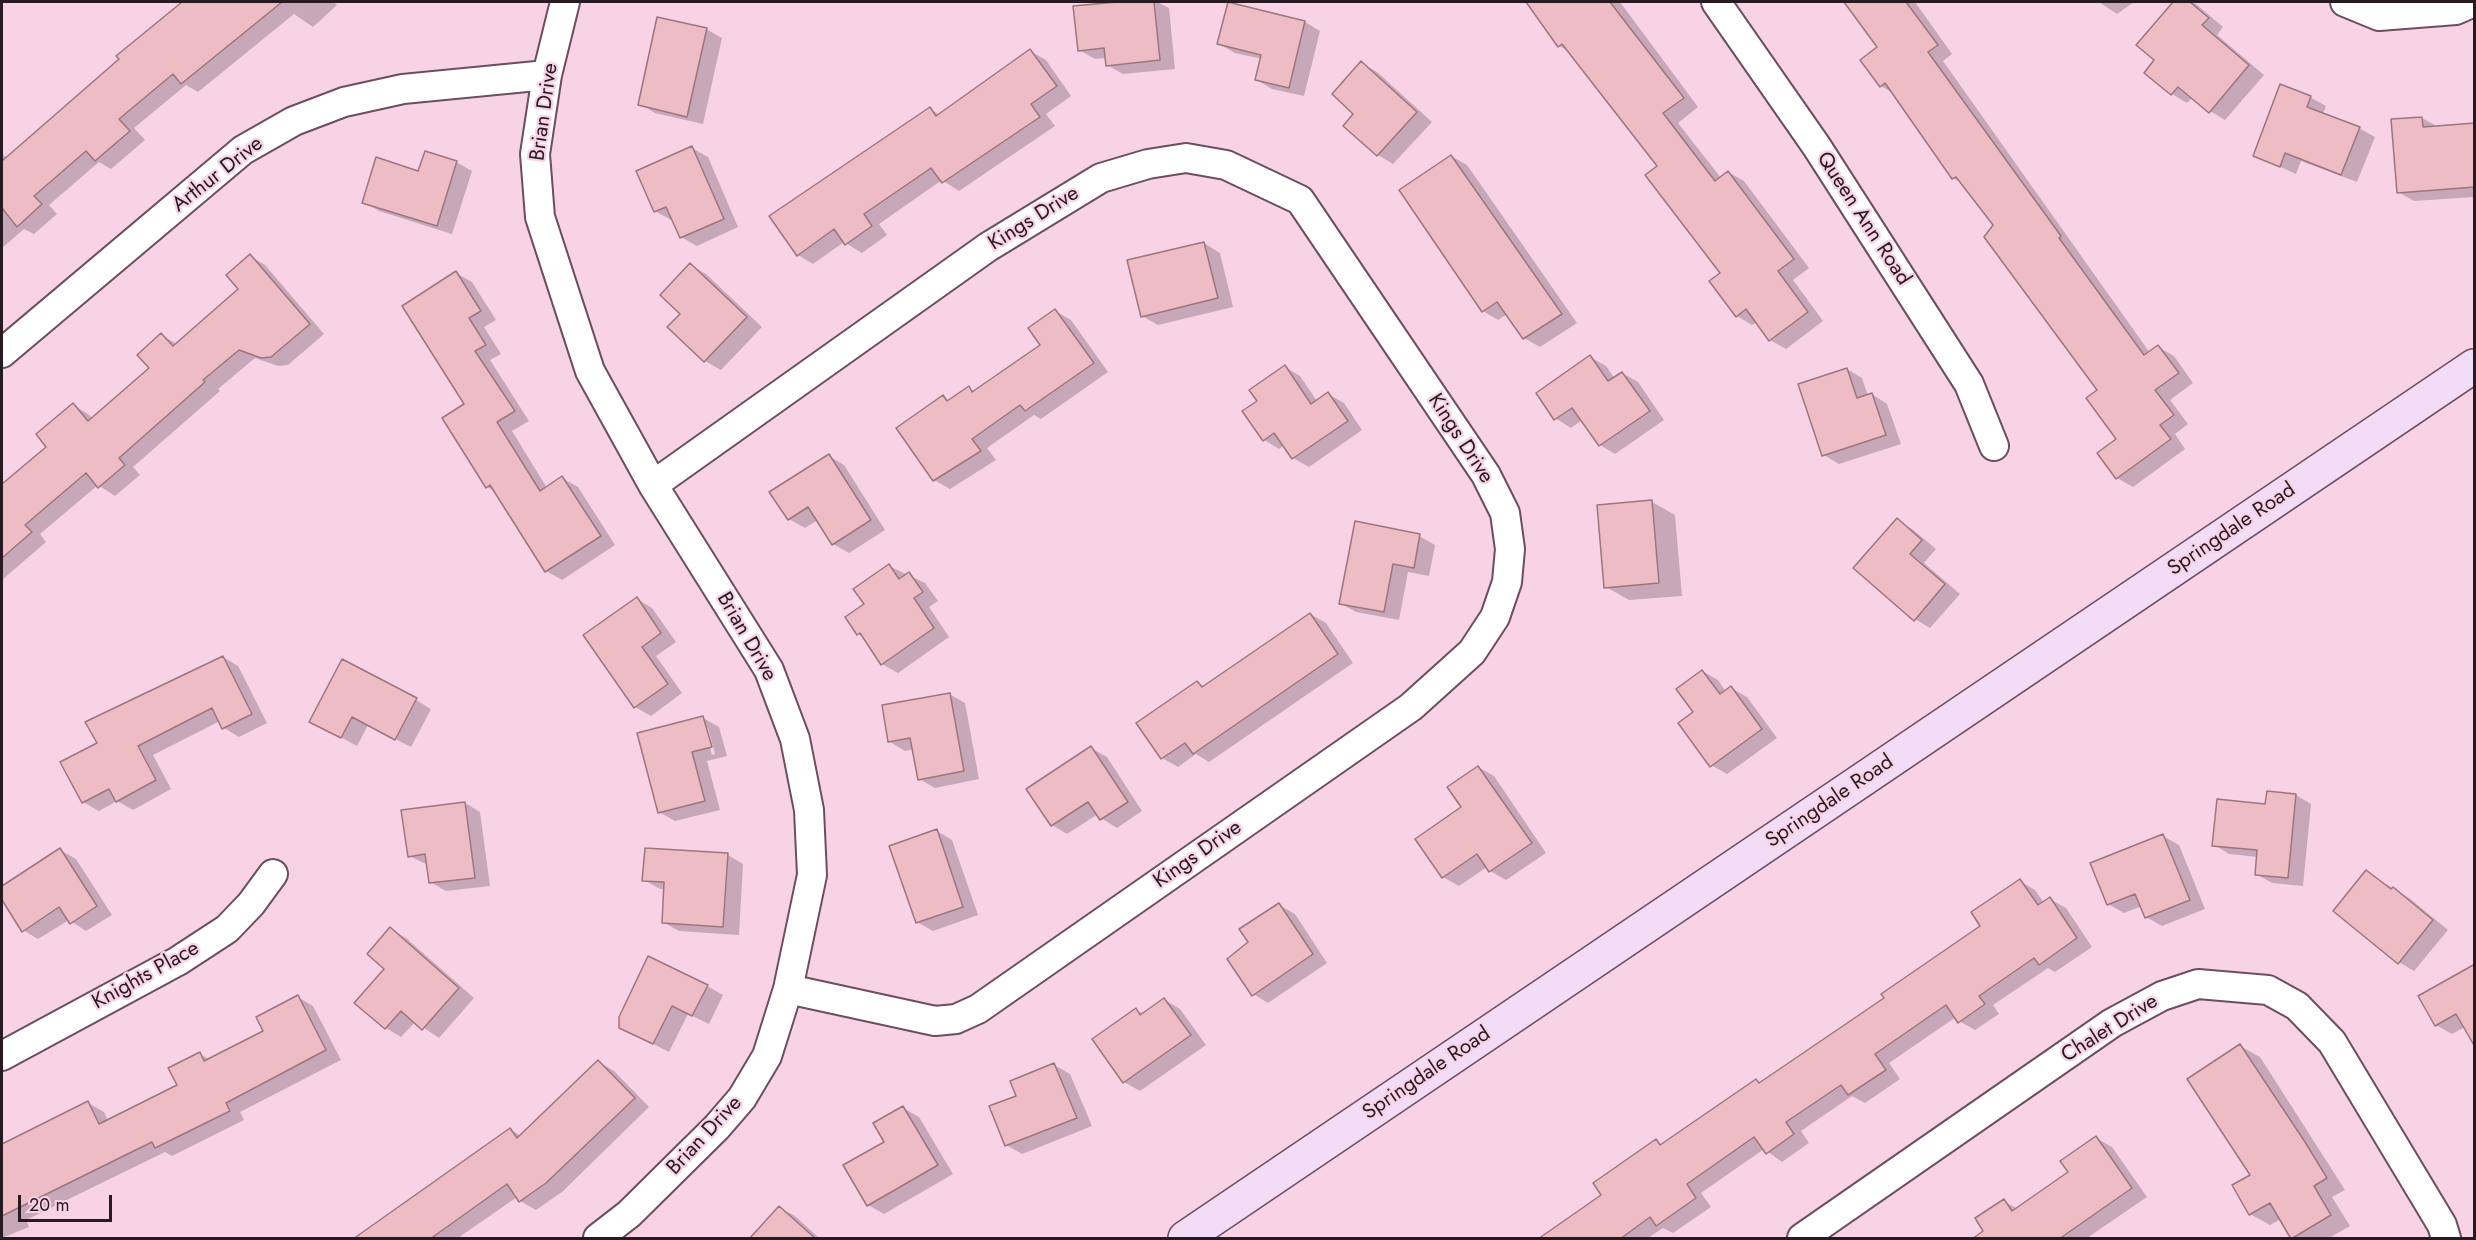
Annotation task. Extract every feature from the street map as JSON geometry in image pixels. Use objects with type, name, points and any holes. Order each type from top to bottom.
[{"type":"main road","name":"Springdale Road","points":[[1185,1239],[2475,366]]},
{"type":"street","name":"Brian Drive","points":[[565,2],[547,75],[535,154],[540,217],[590,371],[653,485],[769,670],[795,739],[809,810],[812,875],[788,989],[767,1056],[742,1098],[717,1127],[637,1206],[598,1239]]},
{"type":"street","name":"Queen Ann Road","points":[[1716,2],[1817,147],[1968,384],[1994,446]]},
{"type":"street","points":[[2345,2],[2379,16],[2456,10],[2474,2]]},
{"type":"street","name":"Arthur Drive","points":[[2,353],[243,150],[294,121],[344,102],[402,89],[547,75]]},
{"type":"street","name":"Kings Drive","points":[[653,485],[988,247],[1101,178],[1148,164],[1186,158],[1226,165],[1300,200],[1486,475],[1504,513],[1510,549],[1507,582],[1495,617],[1472,652],[1411,707],[978,1009],[956,1019],[935,1021],[788,989]]},
{"type":"street","name":"Knights Place","points":[[2,1056],[178,961],[227,929],[251,904],[273,874]]},
{"type":"street","name":"Chalet Drive","points":[[1802,1239],[2112,1023],[2162,996],[2198,984],[2268,990],[2297,1006],[2311,1020],[2332,1042],[2442,1225],[2446,1239]]},
{"type":"building","points":[[182,2],[282,2],[181,84],[173,74],[119,119],[130,131],[95,161],[86,151],[34,196],[42,204],[17,227],[2,208],[2,161],[119,59],[116,56]]},
{"type":"building","points":[[1117,2],[1154,2],[1160,60],[1106,66],[1104,48],[1078,51],[1073,6]]},
{"type":"building","points":[[1228,2],[1305,21],[1289,88],[1255,80],[1261,55],[1217,44]]},
{"type":"building","points":[[1526,2],[1610,2],[1684,98],[1663,113],[1715,181],[1728,171],[1794,259],[1778,271],[1808,312],[1769,341],[1746,309],[1736,317],[1709,281],[1720,273],[1645,175],[1657,166],[1562,44],[1558,47]]},
{"type":"building","points":[[1844,2],[1906,2],[1938,45],[1928,52],[2144,355],[2158,345],[2179,373],[2155,390],[2174,415],[2160,425],[2171,439],[2116,479],[2097,453],[2116,439],[2086,398],[2097,390],[1984,237],[1993,225],[1956,177],[1952,179],[1885,83],[1880,87],[1860,60],[1877,47]]},
{"type":"building","points":[[2173,2],[2190,2],[2209,18],[2202,25],[2249,65],[2209,113],[2178,87],[2171,95],[2144,73],[2154,60],[2136,45]]},
{"type":"building","points":[[657,17],[707,28],[687,117],[638,105]]},
{"type":"building","points":[[1030,49],[1057,86],[1031,104],[1040,117],[942,183],[931,168],[864,214],[872,226],[845,245],[834,229],[797,256],[769,216],[930,107],[936,116]]},
{"type":"building","points":[[1361,61],[1417,112],[1377,156],[1343,126],[1353,114],[1332,94]]},
{"type":"building","points":[[2280,84],[2311,96],[2307,107],[2360,127],[2341,175],[2285,153],[2280,167],[2253,156]]},
{"type":"building","points":[[2422,117],[2423,127],[2475,123],[2475,187],[2397,193],[2391,119]]},
{"type":"building","points":[[692,146],[724,219],[680,238],[666,207],[654,212],[636,171]]},
{"type":"building","points":[[425,151],[457,161],[437,226],[362,203],[376,157],[418,171]]},
{"type":"building","points":[[1451,155],[1562,314],[1523,339],[1497,302],[1482,312],[1399,190]]},
{"type":"building","points":[[1204,242],[1218,298],[1141,317],[1127,260]]},
{"type":"building","points":[[250,254],[310,324],[271,357],[261,358],[239,350],[119,458],[125,465],[98,488],[86,473],[25,525],[32,532],[2,558],[2,484],[46,447],[36,434],[73,403],[88,421],[149,368],[137,355],[161,333],[173,346],[238,289],[226,275]]},
{"type":"building","points":[[690,263],[747,317],[704,362],[667,327],[680,314],[660,295]]},
{"type":"building","points":[[456,271],[481,311],[469,318],[486,345],[475,351],[515,411],[497,422],[540,491],[562,476],[601,536],[545,572],[490,485],[486,488],[442,418],[464,404],[402,306]]},
{"type":"building","points":[[1055,309],[1094,363],[1025,411],[1020,405],[972,439],[981,451],[933,481],[896,428],[943,395],[947,401],[969,386],[972,392],[1040,345],[1028,328]]},
{"type":"building","points":[[1590,355],[1608,381],[1622,372],[1650,411],[1599,446],[1572,408],[1554,420],[1536,393]]},
{"type":"building","points":[[1285,365],[1311,404],[1328,392],[1348,421],[1292,459],[1274,433],[1263,441],[1242,411],[1257,401],[1249,390]]},
{"type":"building","points":[[1847,368],[1857,398],[1872,393],[1886,435],[1822,456],[1798,384]]},
{"type":"building","points":[[829,454],[871,520],[832,545],[808,507],[788,520],[769,492]]},
{"type":"building","points":[[1652,500],[1659,583],[1604,588],[1597,505]]},
{"type":"building","points":[[1897,518],[1922,540],[1910,554],[1945,584],[1914,621],[1853,568]]},
{"type":"building","points":[[1355,521],[1420,534],[1414,568],[1393,564],[1384,612],[1339,604]]},
{"type":"building","points":[[889,564],[899,579],[909,572],[923,592],[914,598],[934,628],[881,665],[860,633],[857,635],[845,617],[864,604],[853,589]]},
{"type":"building","points":[[637,597],[661,633],[642,647],[668,684],[634,708],[583,635]]},
{"type":"building","points":[[1310,613],[1338,654],[1193,754],[1185,743],[1161,759],[1136,723],[1197,681],[1202,687]]},
{"type":"building","points":[[223,656],[252,714],[222,729],[212,708],[138,746],[156,780],[116,802],[109,789],[82,803],[60,762],[97,743],[85,722]]},
{"type":"building","points":[[342,659],[417,698],[395,740],[352,717],[341,738],[309,722]]},
{"type":"building","points":[[1702,670],[1720,694],[1731,686],[1762,729],[1710,767],[1678,723],[1693,712],[1676,689]]},
{"type":"building","points":[[950,693],[964,771],[918,780],[910,738],[888,742],[882,705]]},
{"type":"building","points":[[703,716],[712,747],[692,752],[705,801],[658,813],[637,733]]},
{"type":"building","points":[[1091,746],[1128,802],[1100,820],[1088,802],[1051,826],[1026,789]]},
{"type":"building","points":[[1478,766],[1532,843],[1489,872],[1477,854],[1442,878],[1415,839],[1461,807],[1447,787]]},
{"type":"building","points":[[2267,791],[2296,794],[2288,878],[2255,875],[2257,850],[2212,846],[2217,799],[2265,804]]},
{"type":"building","points":[[465,802],[475,878],[429,883],[425,854],[408,857],[401,810]]},
{"type":"building","points":[[937,829],[963,907],[916,923],[889,846]]},
{"type":"building","points":[[2163,834],[2190,900],[2145,918],[2135,894],[2107,905],[2090,863]]},
{"type":"building","points":[[60,848],[97,906],[70,924],[59,907],[22,932],[2,900],[2,886]]},
{"type":"building","points":[[645,848],[728,853],[723,927],[662,923],[664,882],[642,881]]},
{"type":"building","points":[[2366,870],[2391,889],[2393,887],[2433,920],[2398,964],[2333,911]]},
{"type":"building","points":[[2020,879],[2038,905],[2050,897],[2077,938],[2039,965],[2034,958],[1979,996],[1985,1004],[1958,1023],[1946,1005],[1875,1054],[1886,1070],[1848,1095],[1841,1085],[1786,1122],[1794,1134],[1766,1154],[1754,1137],[1687,1184],[1696,1198],[1656,1226],[1650,1217],[1620,1239],[1538,1239],[1601,1195],[1593,1183],[1656,1139],[1660,1145],[1756,1079],[1759,1083],[1884,998],[1881,994],[1980,926],[1971,912]]},
{"type":"building","points":[[1279,903],[1313,954],[1252,996],[1227,959],[1248,942],[1239,929]]},
{"type":"building","points":[[390,927],[459,988],[422,1030],[401,1011],[385,1029],[354,1003],[384,969],[367,954]]},
{"type":"building","points":[[648,956],[708,985],[692,1016],[672,1006],[653,1044],[619,1028],[619,1017]]},
{"type":"building","points":[[2475,964],[2475,1047],[2456,1014],[2435,1026],[2418,996]]},
{"type":"building","points":[[298,995],[326,1050],[226,1103],[230,1111],[155,1148],[152,1142],[2,1216],[2,1144],[88,1101],[99,1124],[177,1085],[168,1068],[200,1052],[204,1061],[263,1031],[256,1017]]},
{"type":"building","points":[[1164,998],[1191,1035],[1123,1083],[1092,1039],[1136,1008],[1140,1015]]},
{"type":"building","points":[[2240,1044],[2327,1178],[2314,1186],[2331,1215],[2291,1239],[2270,1203],[2249,1215],[2232,1185],[2250,1175],[2187,1079]]},
{"type":"building","points":[[598,1060],[635,1098],[546,1183],[519,1202],[507,1184],[430,1239],[353,1239],[510,1128],[517,1138]]},
{"type":"building","points":[[1054,1063],[1077,1118],[1005,1146],[989,1106],[1016,1096],[1010,1081]]},
{"type":"building","points":[[903,1106],[938,1165],[867,1206],[843,1165],[884,1142],[873,1123]]},
{"type":"building","points":[[2096,1136],[2132,1188],[2059,1239],[1972,1239],[1983,1231],[1975,1218],[2004,1199],[2012,1211],[2068,1172],[2060,1161]]},
{"type":"building","points":[[779,1206],[816,1239],[749,1239]]}]
